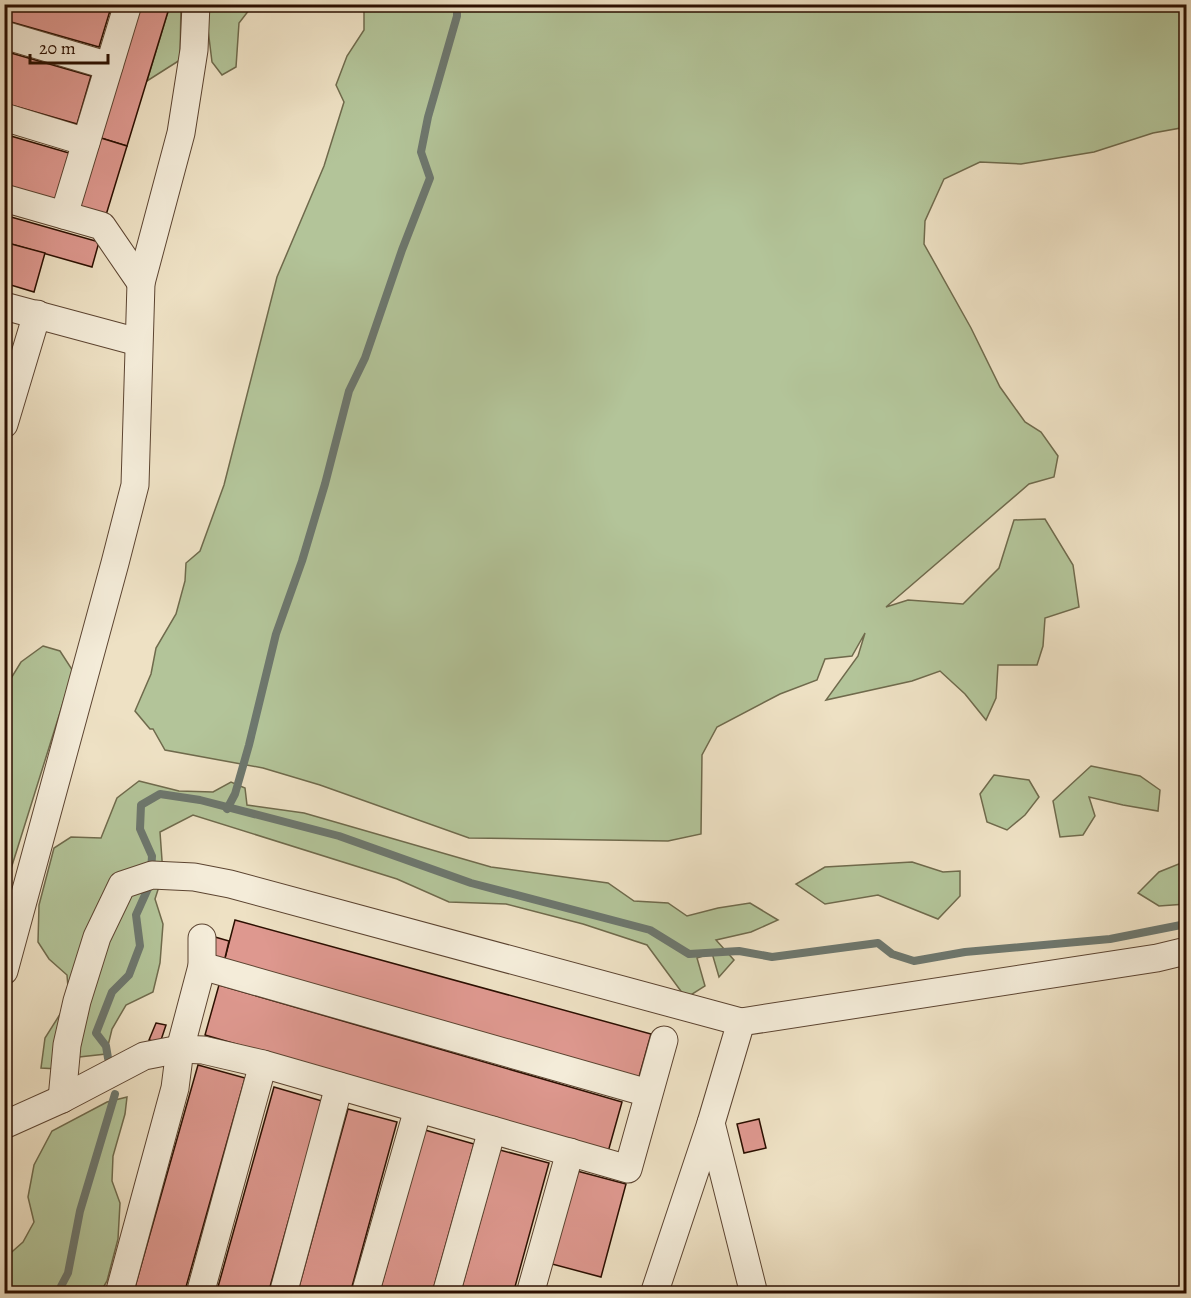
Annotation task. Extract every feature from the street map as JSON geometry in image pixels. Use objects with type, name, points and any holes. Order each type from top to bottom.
[{"type":"lane","points":[[64,215],[128,4]]},
{"type":"lane","points":[[4,971],[135,485],[141,283],[181,133],[194,50],[196,4]]},
{"type":"lane","points":[[4,35],[109,66]]},
{"type":"lane","points":[[4,117],[86,142]]},
{"type":"lane","points":[[4,198],[102,226],[141,283]]},
{"type":"lane","points":[[4,306],[138,342]]},
{"type":"lane","points":[[4,424],[37,314]]},
{"type":"lane","points":[[62,1099],[67,1045],[77,1001],[98,937],[122,885],[152,875],[194,877],[230,884],[741,1022],[1157,958],[1186,951]]},
{"type":"lane","points":[[119,1293],[175,1088],[180,1049],[202,966],[202,938]]},
{"type":"lane","points":[[202,966],[648,1093]]},
{"type":"lane","points":[[654,1293],[711,1123],[741,1022]]},
{"type":"lane","points":[[4,1125],[62,1099],[144,1056],[180,1049],[203,1050],[263,1064],[628,1169],[664,1040]]},
{"type":"lane","points":[[200,1293],[263,1064]]},
{"type":"lane","points":[[283,1293],[339,1086]]},
{"type":"lane","points":[[365,1293],[418,1109]]},
{"type":"lane","points":[[711,1123],[754,1293]]},
{"type":"lane","points":[[446,1293],[492,1130]]},
{"type":"lane","points":[[530,1293],[570,1152]]},
{"type":"green space","points":[[170,5],[181,5],[180,60],[147,81]]},
{"type":"green space","points":[[205,5],[253,5],[239,23],[236,67],[222,75],[212,62]]},
{"type":"green space","points":[[364,5],[1186,5],[1186,127],[1153,133],[1094,152],[1021,164],[980,162],[944,179],[925,221],[924,244],[971,328],[1000,387],[1025,422],[1041,432],[1058,456],[1054,477],[1029,484],[886,607],[908,600],[963,604],[999,568],[1014,520],[1045,519],[1073,565],[1079,607],[1045,618],[1043,646],[1037,665],[998,665],[996,698],[986,720],[965,694],[940,671],[912,681],[826,700],[858,656],[865,633],[852,656],[825,659],[817,680],[780,694],[717,727],[702,755],[701,834],[668,841],[469,838],[320,785],[263,768],[165,750],[153,729],[150,729],[135,711],[151,674],[156,648],[176,614],[185,581],[186,563],[200,551],[224,485],[277,277],[324,166],[344,102],[336,85],[347,56],[364,30]]},
{"type":"green space","points":[[43,646],[60,651],[73,671],[5,888],[5,688],[21,662]]},
{"type":"green space","points":[[1091,766],[1140,776],[1160,790],[1158,811],[1089,797],[1095,816],[1083,835],[1060,837],[1053,801]]},
{"type":"green space","points":[[994,775],[1029,780],[1039,797],[1025,815],[1007,830],[987,822],[980,794]]},
{"type":"green space","points":[[139,781],[179,791],[213,792],[231,782],[245,788],[247,805],[304,813],[491,867],[608,883],[634,901],[668,903],[687,916],[750,903],[778,920],[751,932],[716,940],[734,960],[719,977],[712,953],[697,958],[705,986],[686,998],[647,945],[583,924],[506,904],[449,902],[397,879],[193,815],[160,832],[163,874],[155,899],[163,924],[160,963],[153,992],[126,1005],[112,1029],[106,1054],[79,1057],[58,1069],[41,1068],[45,1038],[69,1000],[67,975],[49,959],[38,942],[39,905],[54,848],[71,837],[101,838],[117,798]]},
{"type":"green space","points":[[1186,861],[1186,904],[1159,906],[1138,893],[1159,872]]},
{"type":"green space","points":[[912,862],[943,872],[960,871],[960,896],[938,919],[878,895],[825,904],[796,884],[825,867]]},
{"type":"green space","points":[[127,1097],[125,1114],[113,1156],[112,1181],[120,1203],[118,1239],[107,1281],[100,1293],[5,1293],[5,1258],[23,1242],[34,1222],[28,1197],[34,1165],[52,1131],[107,1102]]},
{"type":"building","points":[[4,4],[112,4],[99,47],[4,20]]},
{"type":"building","points":[[141,4],[170,5],[127,146],[101,138]]},
{"type":"building","points":[[4,51],[91,76],[77,124],[4,103]]},
{"type":"building","points":[[4,134],[69,153],[55,200],[4,184]]},
{"type":"building","points":[[101,138],[127,146],[106,215],[80,207]]},
{"type":"building","points":[[4,215],[99,242],[92,267],[4,242]]},
{"type":"building","points":[[4,242],[45,253],[34,292],[4,283]]},
{"type":"building","points":[[235,920],[651,1034],[639,1077],[224,962]]},
{"type":"building","points":[[215,937],[229,941],[224,962],[209,958]]},
{"type":"building","points":[[219,985],[622,1102],[608,1152],[205,1035]]},
{"type":"building","points":[[156,1023],[166,1025],[160,1043],[149,1040]]},
{"type":"building","points":[[198,1065],[245,1078],[184,1294],[133,1294]]},
{"type":"building","points":[[274,1087],[322,1101],[268,1294],[216,1294]]},
{"type":"building","points":[[348,1109],[397,1122],[350,1294],[297,1294]]},
{"type":"building","points":[[759,1119],[766,1148],[744,1153],[737,1124]]},
{"type":"building","points":[[425,1130],[474,1144],[432,1294],[379,1294]]},
{"type":"building","points":[[500,1150],[549,1163],[513,1294],[460,1294]]},
{"type":"building","points":[[577,1171],[626,1184],[601,1277],[552,1264]]},
{"type":"waterway","points":[[227,809],[235,794],[276,634],[302,561],[349,391],[365,358],[402,250],[430,178],[421,152],[428,117],[457,16],[457,4]]},
{"type":"waterway","points":[[151,872],[152,856],[140,829],[141,805],[160,794],[200,800],[339,836],[471,883],[650,930],[689,954],[739,951],[772,957],[878,943],[892,954],[914,961],[965,952],[1110,939],[1186,924]]},
{"type":"waterway","points":[[108,1058],[106,1046],[96,1033],[112,992],[129,975],[140,946],[136,915],[150,884]]},
{"type":"waterway","points":[[57,1294],[68,1273],[80,1211],[115,1094]]}]
